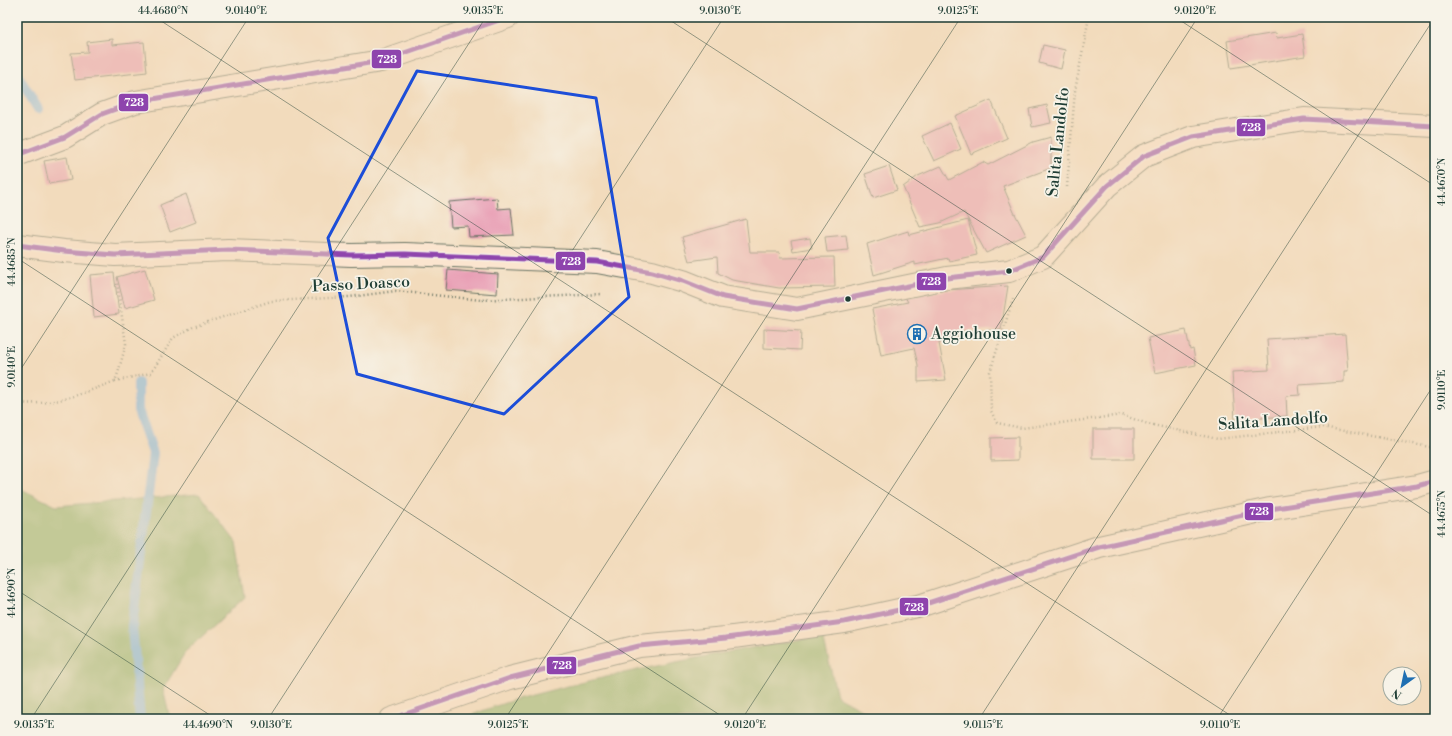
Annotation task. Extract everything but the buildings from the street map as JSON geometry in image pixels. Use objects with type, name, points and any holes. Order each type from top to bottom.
[{"type":"main road","points":[[17,155],[65,137],[102,114],[135,102],[381,60],[508,17]]},
{"type":"main road","points":[[17,245],[115,255],[228,250],[351,256],[405,254],[597,262],[652,272],[723,297],[797,309],[947,278],[1009,270],[1042,257],[1107,186],[1144,156],[1193,137],[1304,119],[1435,126]]},
{"type":"main road","points":[[391,719],[510,678],[639,646],[726,638],[844,622],[922,605],[1099,547],[1270,509],[1417,486],[1435,480]]},
{"type":"path","name":"Salita Landolfo","points":[[1067,192],[1075,91],[1089,17]]},
{"type":"path","points":[[115,255],[116,278],[126,344],[115,381]]},
{"type":"path","name":"Passo Doasco","points":[[17,403],[34,405],[67,399],[115,381],[151,373],[172,338],[193,327],[271,301],[349,297],[396,291],[481,300],[604,293]]},
{"type":"path","name":"Salita Landolfo","points":[[1014,295],[990,372],[991,411],[997,423],[1022,428],[1122,415],[1148,424],[1218,439],[1322,427],[1435,448]]},
{"type":"highlighted area","points":[[417,71],[596,98],[629,297],[504,414],[357,374],[328,238]]},
{"type":"green space","points":[[17,487],[56,506],[199,494],[236,542],[245,597],[186,651],[163,689],[170,719],[17,719]]},
{"type":"green space","points":[[823,636],[837,696],[879,719],[460,719],[517,699],[631,671]]},
{"type":"waterway","points":[[17,74],[38,109]]},
{"type":"waterway","points":[[138,383],[138,410],[153,453],[132,626],[140,719]]},
{"type":"transit line","name":"728","points":[[17,155],[65,137],[102,114],[135,102],[381,61],[508,17]]},
{"type":"transit line","name":"728","points":[[17,245],[115,255],[228,250],[351,255],[405,254],[597,262],[652,272],[683,281],[723,297],[797,309],[947,278],[1009,271],[1043,257],[1107,186],[1144,156],[1193,137],[1304,119],[1435,126]]},
{"type":"transit line","name":"728","points":[[391,719],[510,678],[639,646],[726,638],[844,622],[922,605],[1099,547],[1270,509],[1417,486],[1435,481]]},
{"type":"place","name":"Aggiohouse","points":[[917,334]]}]
